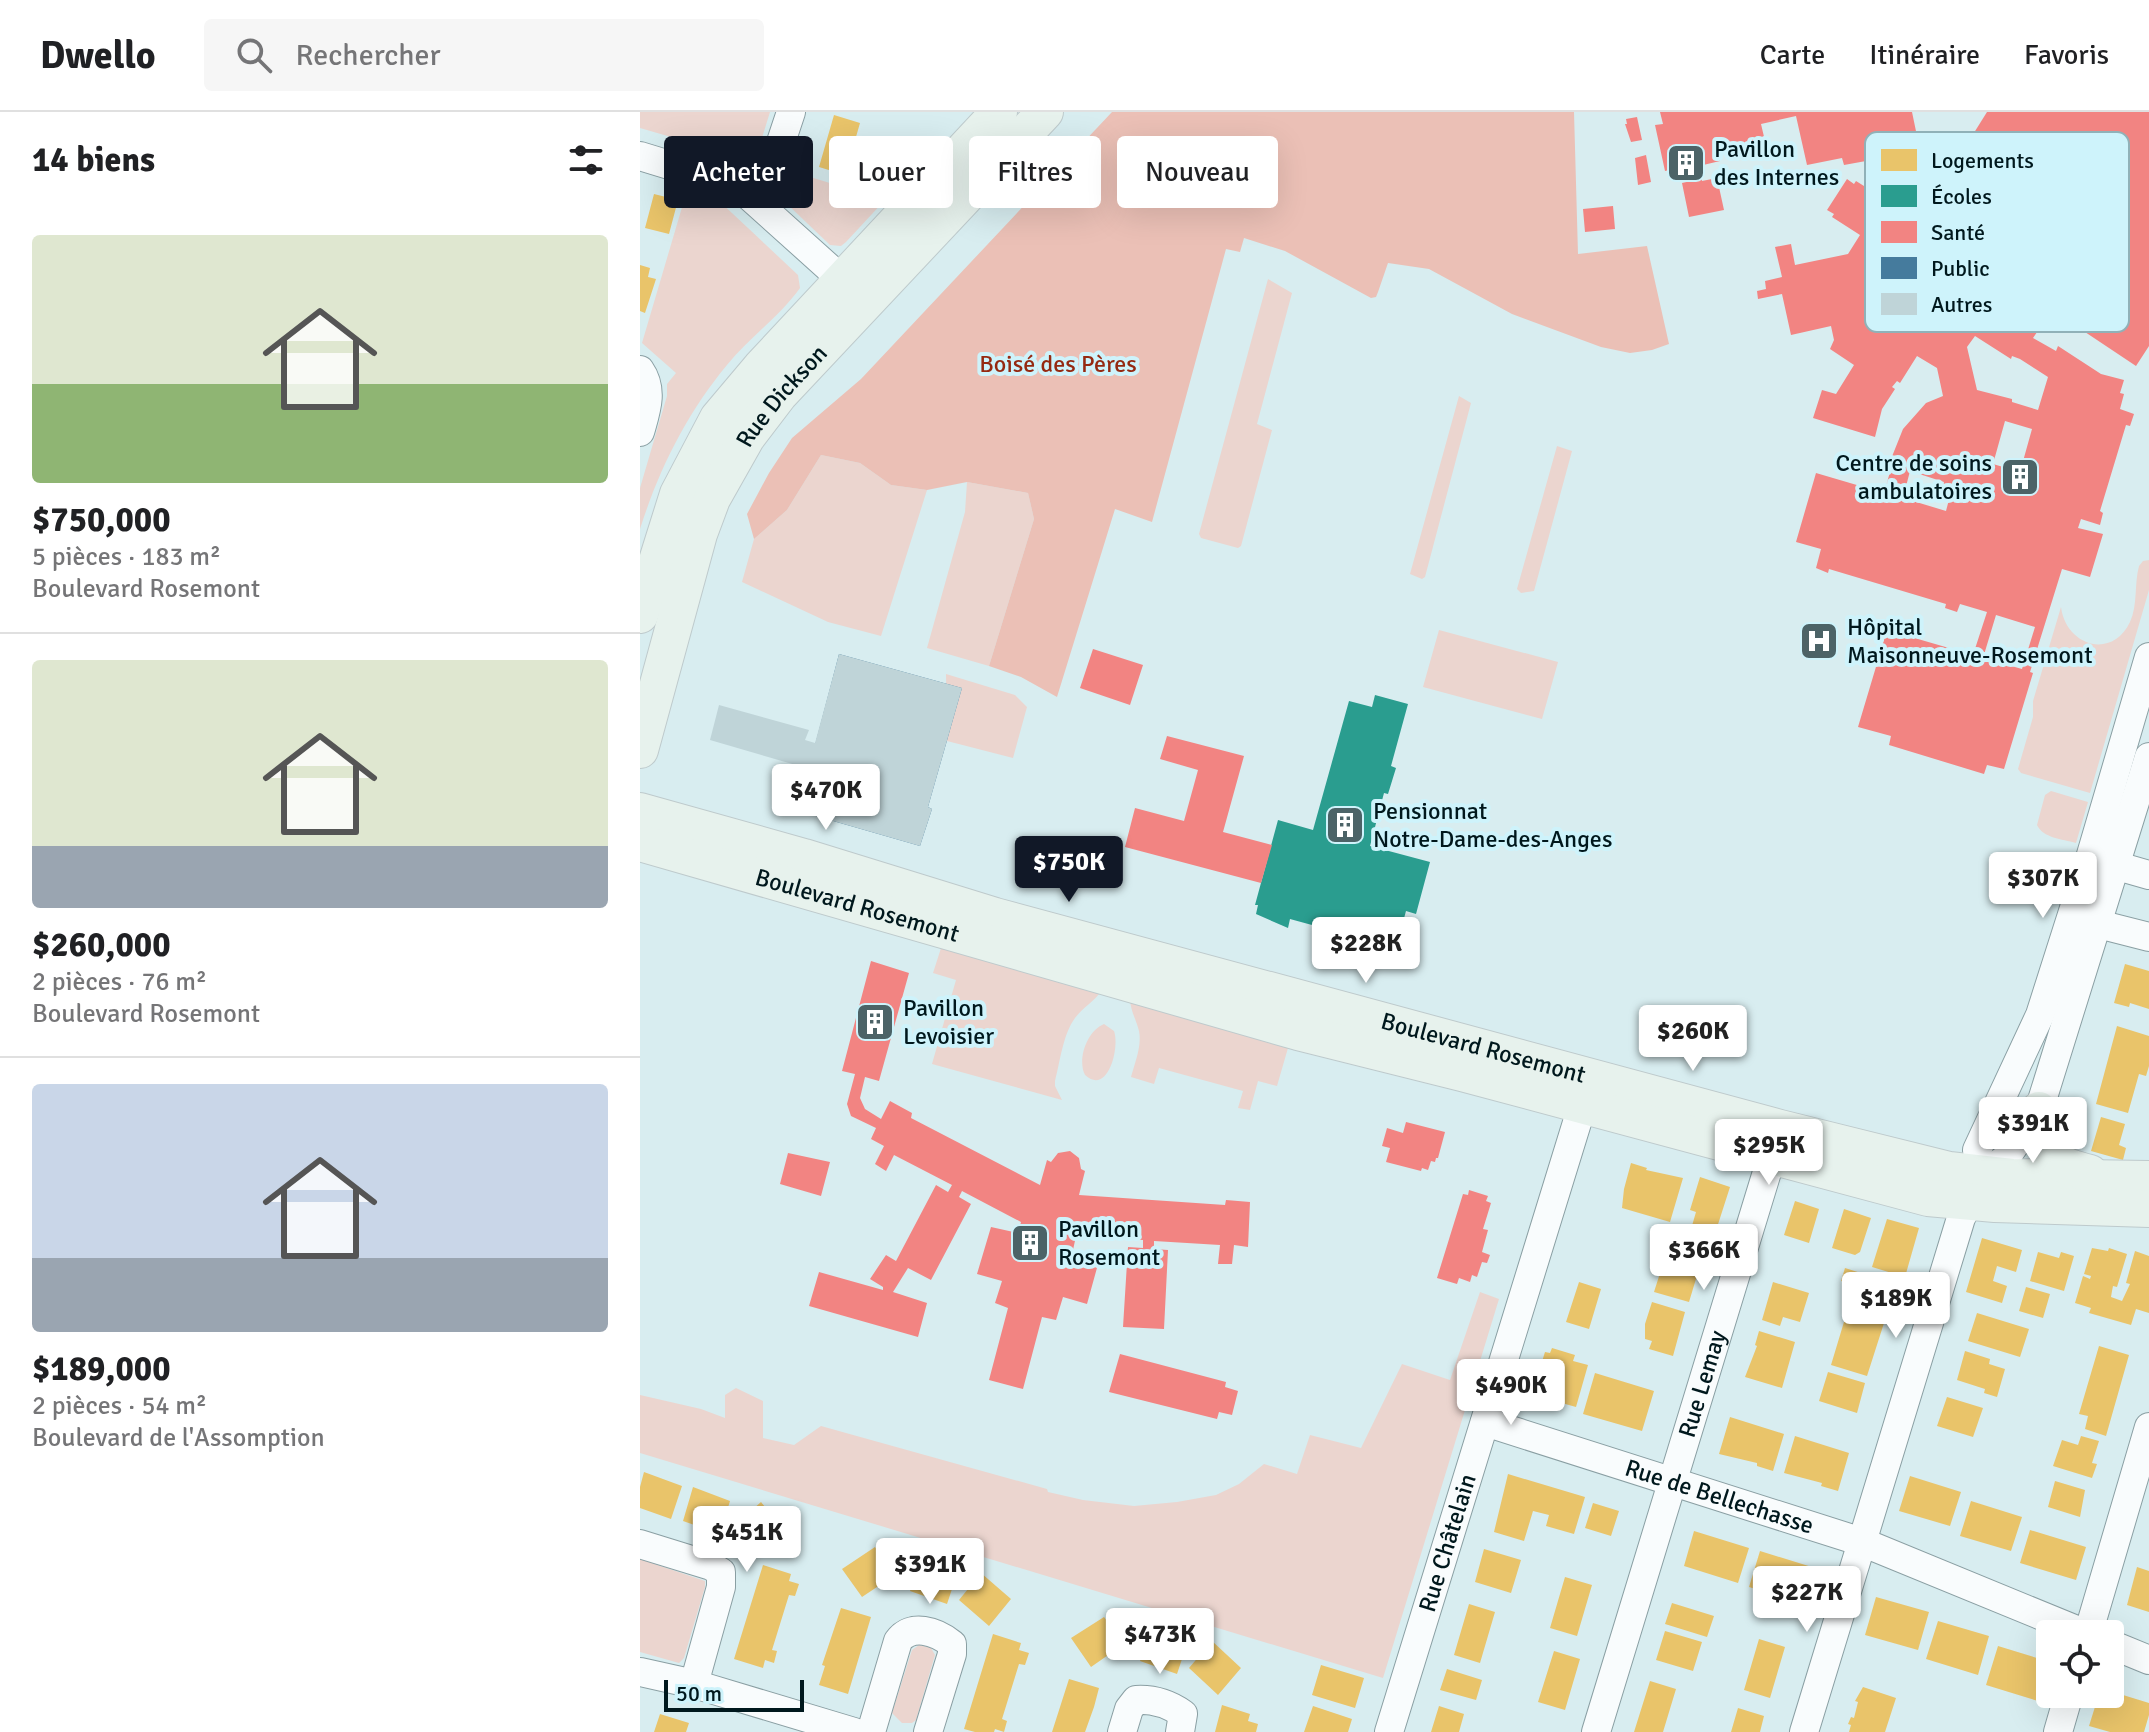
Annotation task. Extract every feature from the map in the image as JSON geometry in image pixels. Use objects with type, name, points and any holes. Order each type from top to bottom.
[{"type":"main road","name":"Rue Dickson","points":[[640,750],[699,534],[712,499],[747,437],[854,290],[999,112]]},
{"type":"main road","name":"Rue Dickson","points":[[640,615],[678,494],[711,430],[761,367],[854,290],[1045,112]]},
{"type":"main road","name":"Boulevard Rosemont","points":[[640,811],[804,857],[1586,1091],[1776,1142],[1949,1170],[1976,1189],[2149,1209]]},
{"type":"main road","name":"Boulevard Rosemont","points":[[640,843],[1298,1032],[1586,1091]]},
{"type":"main road","points":[[2039,1110],[2053,1160],[2063,1167],[2111,1178]]},
{"type":"main road","name":"Boulevard Rosemont","points":[[1976,1189],[2024,1178],[2149,1179]]},
{"type":"street","points":[[783,136],[791,112]]},
{"type":"street","points":[[640,156],[664,163]]},
{"type":"street","points":[[765,208],[854,290]]},
{"type":"street","points":[[640,370],[649,393],[640,432]]},
{"type":"street","points":[[1804,1732],[1958,1227],[1976,1189],[2005,1159],[2039,1110],[2098,924],[2103,862],[2149,657]]},
{"type":"street","points":[[1976,1189],[1977,1150],[2040,1015],[2149,757]]},
{"type":"street","points":[[2103,862],[2149,875]]},
{"type":"street","points":[[2098,924],[2149,937]]},
{"type":"street","name":"Rue Châtelain","points":[[1389,1732],[1586,1091]]},
{"type":"street","name":"Rue Lemay","points":[[1596,1732],[1776,1142]]},
{"type":"street","name":"Rue de Bellechasse","points":[[1485,1422],[1862,1542],[2053,1620]]},
{"type":"street","points":[[2091,1620],[2149,1427]]},
{"type":"street","points":[[640,1544],[711,1566],[721,1572],[721,1587],[694,1684]]},
{"type":"street","points":[[871,1732],[898,1641],[905,1632],[915,1629],[944,1637],[952,1644],[952,1654],[928,1732]]},
{"type":"street","points":[[2124,1650],[2149,1660]]},
{"type":"street","points":[[640,1672],[694,1684],[854,1732]]},
{"type":"street","points":[[1122,1732],[1129,1709],[1136,1700],[1146,1700],[1172,1707],[1183,1714],[1180,1732]]},
{"type":"street","points":[[2058,1732],[2065,1708]]},
{"type":"shaded area","points":[[640,112],[770,112],[763,136],[668,136],[640,128]]},
{"type":"shaded area","points":[[813,178],[829,183],[829,208],[878,208],[841,246],[830,245],[791,208],[813,208]]},
{"type":"shaded area","points":[[682,208],[727,208],[798,275],[800,288],[736,355],[699,402],[665,463],[640,529],[640,488],[667,396],[667,384],[676,373],[642,343]]},
{"type":"shaded area","points":[[1268,279],[1292,293],[1257,424],[1272,430],[1238,548],[1201,538],[1199,534]]},
{"type":"shaded area","points":[[1459,396],[1471,403],[1422,579],[1410,574]]},
{"type":"shaded area","points":[[1557,446],[1572,451],[1534,591],[1521,593],[1517,589]]},
{"type":"shaded area","points":[[821,455],[860,463],[891,485],[927,490],[881,636],[828,622],[742,582],[754,539],[787,510]]},
{"type":"shaded area","points":[[967,482],[1028,493],[1034,519],[989,666],[927,648],[965,512]]},
{"type":"shaded area","points":[[2149,560],[2149,590],[2090,793],[2021,773],[2018,769],[2033,717],[2033,701],[2061,607],[2071,631],[2080,639],[2102,644],[2112,641],[2122,634],[2130,622],[2139,566]]},
{"type":"shaded area","points":[[1439,630],[1558,662],[1542,719],[1423,687]]},
{"type":"shaded area","points":[[946,674],[1015,695],[1027,707],[1013,758],[947,741]]},
{"type":"shaded area","points":[[2051,791],[2088,802],[2076,843],[2048,835],[2037,825],[2045,795]]},
{"type":"shaded area","points":[[942,945],[1102,990],[1078,1014],[1062,1048],[1055,1086],[1062,1100],[932,1064],[956,980],[933,973]]},
{"type":"shaded area","points":[[1130,998],[1290,1041],[1277,1086],[1258,1081],[1250,1110],[1238,1108],[1243,1091],[1159,1068],[1154,1084],[1131,1077],[1140,1037]]},
{"type":"shaded area","points":[[1104,1024],[1114,1031],[1114,1057],[1106,1075],[1093,1080],[1085,1075],[1083,1054],[1088,1039]]},
{"type":"shaded area","points":[[1480,1292],[1499,1299],[1383,1678],[640,1453],[640,1395],[701,1409],[725,1418],[725,1395],[736,1388],[763,1401],[763,1438],[794,1445],[821,1426],[1083,1500],[1134,1506],[1216,1495],[1239,1484],[1264,1464],[1297,1474],[1310,1435],[1361,1448],[1402,1364],[1450,1380]]},
{"type":"shaded area","points":[[640,1559],[705,1581],[684,1658],[679,1663],[640,1652]]},
{"type":"shaded area","points":[[919,1645],[931,1648],[935,1655],[916,1720],[902,1723],[892,1713],[912,1650]]},
{"type":"green space","name":"Boisé des Pères","points":[[1112,112],[1574,112],[1578,254],[1647,246],[1669,344],[1630,353],[1601,347],[1512,314],[1429,269],[1388,263],[1376,297],[1371,298],[1285,251],[1244,238],[1240,252],[1226,249],[1152,522],[1115,509],[1057,697],[1021,677],[989,666],[1034,519],[1028,493],[967,482],[927,490],[891,485],[860,463],[821,455],[787,510],[754,539],[747,514],[792,438],[861,379],[1022,208],[1101,208],[1101,136],[1089,136]]},
{"type":"building: Logements","points":[[834,115],[860,123],[856,136],[829,136],[829,170],[819,167]]},
{"type":"building: Logements","points":[[654,194],[664,196],[664,208],[676,208],[669,234],[645,228]]},
{"type":"building: Logements","points":[[640,265],[650,268],[648,277],[656,279],[645,313],[640,311]]},
{"type":"building: Logements","points":[[2125,964],[2149,971],[2149,1009],[2130,1003],[2129,1007],[2114,1003]]},
{"type":"building: Logements","points":[[2117,1026],[2149,1036],[2149,1066],[2146,1076],[2139,1074],[2128,1113],[2096,1104]]},
{"type":"building: Logements","points":[[2101,1117],[2125,1124],[2119,1145],[2126,1148],[2123,1160],[2091,1151]]},
{"type":"building: Logements","points":[[1631,1163],[1646,1170],[1683,1178],[1670,1222],[1622,1208]]},
{"type":"building: Logements","points":[[1700,1177],[1730,1187],[1712,1243],[1689,1236],[1696,1212],[1690,1210]]},
{"type":"building: Logements","points":[[1795,1201],[1819,1209],[1809,1243],[1784,1235]]},
{"type":"building: Logements","points":[[1844,1209],[1871,1218],[1860,1252],[1855,1255],[1832,1248]]},
{"type":"building: Logements","points":[[1887,1219],[1919,1228],[1905,1277],[1872,1267]]},
{"type":"building: Logements","points":[[1982,1238],[2022,1250],[2016,1272],[1997,1266],[1993,1281],[2007,1286],[2002,1303],[1966,1292]]},
{"type":"building: Logements","points":[[1668,1248],[1702,1259],[1689,1302],[1654,1292]]},
{"type":"building: Logements","points":[[2092,1248],[2108,1251],[2109,1248],[2127,1254],[2111,1297],[2122,1301],[2130,1284],[2126,1283],[2135,1251],[2149,1256],[2149,1313],[2136,1309],[2131,1325],[2089,1313],[2091,1308],[2075,1303],[2083,1276],[2090,1279],[2091,1276],[2084,1274]]},
{"type":"building: Logements","points":[[2038,1252],[2059,1258],[2061,1252],[2074,1256],[2064,1291],[2030,1281]]},
{"type":"building: Logements","points":[[1845,1268],[1864,1274],[1860,1287],[1841,1281]]},
{"type":"building: Logements","points":[[1579,1282],[1601,1289],[1589,1329],[1566,1322]]},
{"type":"building: Logements","points":[[1773,1282],[1809,1293],[1800,1322],[1783,1317],[1780,1326],[1762,1320]]},
{"type":"building: Logements","points":[[2026,1287],[2050,1294],[2043,1318],[2019,1311]]},
{"type":"building: Logements","points":[[1652,1302],[1685,1312],[1673,1356],[1649,1349],[1652,1341],[1645,1339],[1645,1324]]},
{"type":"building: Logements","points":[[1850,1302],[1882,1311],[1879,1321],[1884,1323],[1867,1376],[1831,1365]]},
{"type":"building: Logements","points":[[1977,1313],[2029,1329],[2020,1357],[1968,1341]]},
{"type":"building: Logements","points":[[1759,1331],[1795,1342],[1782,1388],[1745,1377],[1757,1346]]},
{"type":"building: Logements","points":[[2099,1346],[2129,1355],[2106,1436],[2085,1429],[2088,1416],[2079,1414]]},
{"type":"building: Logements","points":[[1552,1348],[1575,1355],[1573,1361],[1588,1365],[1576,1407],[1551,1400],[1550,1405],[1531,1399],[1536,1370],[1539,1371],[1545,1352],[1550,1353]]},
{"type":"building: Logements","points":[[1965,1351],[1990,1359],[1989,1364],[2005,1369],[1997,1397],[1984,1393],[1985,1389],[1957,1380]]},
{"type":"building: Logements","points":[[1828,1372],[1865,1383],[1857,1413],[1819,1401]]},
{"type":"building: Logements","points":[[1595,1373],[1654,1391],[1642,1431],[1583,1414]]},
{"type":"building: Logements","points":[[1947,1397],[1983,1408],[1973,1437],[1937,1426]]},
{"type":"building: Logements","points":[[1730,1417],[1784,1434],[1773,1471],[1757,1466],[1757,1463],[1719,1454]]},
{"type":"building: Logements","points":[[1795,1436],[1849,1453],[1838,1491],[1821,1486],[1822,1483],[1784,1473]]},
{"type":"building: Logements","points":[[2081,1436],[2099,1441],[2092,1463],[2097,1464],[2092,1478],[2053,1466],[2062,1440],[2078,1445]]},
{"type":"building: Logements","points":[[644,1472],[682,1486],[671,1519],[640,1508]]},
{"type":"building: Logements","points":[[1508,1474],[1585,1497],[1574,1534],[1546,1526],[1549,1515],[1533,1511],[1524,1541],[1494,1532]]},
{"type":"building: Logements","points":[[1910,1476],[1961,1492],[1950,1526],[1899,1511]]},
{"type":"building: Logements","points":[[2055,1481],[2085,1490],[2080,1517],[2048,1507]]},
{"type":"building: Logements","points":[[693,1487],[730,1501],[720,1534],[683,1521]]},
{"type":"building: Logements","points":[[1971,1501],[2022,1517],[2011,1551],[1960,1536]]},
{"type":"building: Logements","points":[[761,1502],[786,1533],[761,1556],[735,1525]]},
{"type":"building: Logements","points":[[1593,1503],[1619,1511],[1611,1536],[1585,1528]]},
{"type":"building: Logements","points":[[2030,1530],[2086,1547],[2076,1580],[2020,1563]]},
{"type":"building: Logements","points":[[1694,1531],[1749,1548],[1738,1583],[1684,1566]]},
{"type":"building: Logements","points":[[875,1547],[895,1575],[862,1597],[842,1569]]},
{"type":"building: Logements","points":[[1484,1549],[1521,1560],[1511,1593],[1475,1582]]},
{"type":"building: Logements","points":[[1760,1551],[1815,1568],[1804,1604],[1749,1587]]},
{"type":"building: Logements","points":[[920,1557],[958,1571],[947,1604],[910,1591]]},
{"type":"building: Logements","points":[[763,1565],[791,1574],[789,1581],[799,1584],[795,1596],[789,1595],[772,1650],[777,1651],[774,1663],[765,1660],[763,1668],[734,1659]]},
{"type":"building: Logements","points":[[2137,1567],[2149,1571],[2149,1612],[2127,1605]]},
{"type":"building: Logements","points":[[981,1573],[1011,1599],[989,1626],[959,1600]]},
{"type":"building: Logements","points":[[1565,1577],[1592,1585],[1577,1636],[1550,1628]]},
{"type":"building: Logements","points":[[1876,1597],[1929,1612],[1918,1650],[1865,1635]]},
{"type":"building: Logements","points":[[1672,1603],[1714,1616],[1707,1637],[1665,1624]]},
{"type":"building: Logements","points":[[1469,1604],[1495,1612],[1480,1663],[1454,1655]]},
{"type":"building: Logements","points":[[841,1608],[871,1617],[848,1694],[819,1685],[825,1666],[822,1665]]},
{"type":"building: Logements","points":[[1104,1617],[1124,1644],[1091,1667],[1071,1638]]},
{"type":"building: Logements","points":[[1938,1621],[1989,1636],[1978,1675],[1926,1659]]},
{"type":"building: Logements","points":[[1150,1627],[1188,1641],[1177,1674],[1140,1661]]},
{"type":"building: Logements","points":[[1665,1631],[1702,1642],[1693,1671],[1656,1660]]},
{"type":"building: Logements","points":[[993,1634],[1021,1643],[1019,1650],[1029,1653],[1025,1665],[1019,1664],[1002,1719],[1007,1721],[1004,1732],[995,1729],[994,1732],[975,1732],[964,1729]]},
{"type":"building: Logements","points":[[1759,1639],[1785,1647],[1770,1698],[1744,1690]]},
{"type":"building: Logements","points":[[1212,1641],[1241,1668],[1218,1695],[1189,1668]]},
{"type":"building: Logements","points":[[1998,1646],[2036,1658],[2036,1700],[1986,1685]]},
{"type":"building: Logements","points":[[1554,1651],[1580,1659],[1565,1710],[1538,1702]]},
{"type":"building: Logements","points":[[1321,1665],[1364,1678],[1355,1708],[1312,1695]]},
{"type":"building: Logements","points":[[1447,1669],[1482,1680],[1476,1700],[1440,1690]]},
{"type":"building: Logements","points":[[1069,1679],[1099,1688],[1094,1707],[1085,1732],[1052,1732]]},
{"type":"building: Logements","points":[[1650,1681],[1676,1689],[1663,1732],[1634,1732]]},
{"type":"building: Logements","points":[[1863,1687],[1896,1698],[1885,1732],[1849,1732],[1851,1725],[1848,1724],[1851,1717],[1854,1718],[1858,1702],[1855,1701]]},
{"type":"building: Logements","points":[[2124,1695],[2149,1703],[2144,1732],[2110,1732],[2089,1726],[2095,1708],[2124,1708]]},
{"type":"building: Logements","points":[[1222,1705],[1250,1714],[1248,1721],[1258,1724],[1256,1732],[1215,1732]]},
{"type":"building: Logements","points":[[1313,1706],[1352,1719],[1348,1732],[1304,1732]]},
{"type":"building: Logements","points":[[1439,1706],[1464,1714],[1459,1732],[1431,1732]]},
{"type":"building: Logements","points":[[1738,1708],[1764,1716],[1760,1732],[1731,1732]]},
{"type":"building: Logements","points":[[660,1714],[689,1723],[686,1732],[654,1732]]},
{"type":"building: Écoles","name":"Pensionnat Notre-Dame-des-Anges","points":[[1375,695],[1408,704],[1391,766],[1396,768],[1388,794],[1384,793],[1370,846],[1430,862],[1416,914],[1406,911],[1396,948],[1290,919],[1288,928],[1256,914],[1258,905],[1255,905],[1278,820],[1313,830],[1349,701],[1372,707]]},
{"type":"building: Santé","points":[[1660,112],[1912,112],[1916,132],[1865,132],[1865,161],[1844,165],[1842,158],[1807,165],[1796,116],[1761,124],[1765,141],[1718,151],[1720,161],[1699,166],[1702,181],[1717,178],[1724,210],[1689,217],[1682,183],[1691,181],[1688,166],[1665,171],[1655,125],[1663,124]]},
{"type":"building: Santé","points":[[1987,112],[2149,112],[2149,346],[2136,366],[2085,332],[2129,332],[2129,132],[1974,132]]},
{"type":"building: Santé","points":[[1637,117],[1642,140],[1631,142],[1626,119]]},
{"type":"building: Santé","points":[[1646,155],[1651,182],[1638,185],[1635,158]]},
{"type":"building: Santé","points":[[1847,179],[1854,184],[1856,181],[1865,187],[1865,332],[2037,332],[2033,338],[2056,351],[2058,346],[2101,374],[2124,380],[2120,409],[2134,414],[2130,426],[2126,425],[2100,511],[2103,513],[2100,525],[2081,519],[2078,528],[2103,534],[2090,577],[2062,569],[2004,769],[1987,765],[1984,774],[1889,745],[1891,736],[1858,727],[1887,630],[1973,655],[1987,612],[1960,604],[1957,612],[1945,608],[1946,604],[1829,569],[1828,573],[1816,568],[1821,549],[1796,542],[1816,473],[1884,493],[1892,465],[1889,464],[1903,429],[1926,403],[1943,396],[1937,368],[1917,356],[1900,383],[1897,381],[1892,387],[1895,389],[1882,409],[1875,437],[1813,418],[1822,390],[1836,394],[1854,365],[1830,349],[1834,340],[1831,326],[1791,335],[1782,294],[1758,299],[1757,291],[1766,289],[1765,281],[1782,277],[1775,247],[1791,244],[1795,265],[1848,254],[1860,235],[1832,217],[1834,214],[1827,210]],"holes":[[[1975,336],[2011,359],[2012,356],[2020,359],[2048,377],[2038,410],[1977,390],[1967,347]],[[2005,421],[2032,429],[2020,472],[1993,464]],[[1910,471],[1944,482],[1942,490],[1951,492],[1946,511],[1903,498]],[[1996,615],[2035,627],[2022,669],[1983,658]]]},
{"type":"building: Santé","points":[[1613,206],[1615,229],[1585,232],[1583,209]]},
{"type":"building: Santé","points":[[1093,649],[1143,665],[1130,705],[1080,688]]},
{"type":"building: Santé","points":[[1167,736],[1244,756],[1223,832],[1272,845],[1261,883],[1125,847],[1135,808],[1184,821],[1198,770],[1160,759]]},
{"type":"building: Santé","name":"Pavillon Rosemont","points":[[871,961],[909,973],[879,1081],[865,1077],[860,1098],[865,1109],[881,1119],[890,1101],[912,1113],[911,1118],[1040,1185],[1047,1160],[1051,1162],[1058,1153],[1070,1151],[1079,1158],[1081,1169],[1085,1171],[1079,1195],[1225,1205],[1226,1200],[1250,1202],[1248,1247],[1234,1245],[1232,1264],[1218,1264],[1220,1245],[1154,1241],[1154,1249],[1168,1250],[1164,1329],[1123,1327],[1128,1247],[1143,1248],[1143,1240],[1076,1236],[1073,1250],[1100,1257],[1087,1304],[1063,1297],[1056,1320],[1042,1317],[1023,1389],[989,1380],[1008,1308],[995,1303],[1002,1281],[977,1274],[991,1227],[1018,1233],[1021,1222],[962,1191],[959,1197],[971,1204],[931,1280],[908,1268],[893,1292],[927,1303],[918,1337],[809,1306],[819,1272],[883,1290],[870,1279],[886,1255],[896,1261],[936,1185],[948,1192],[952,1185],[894,1155],[886,1171],[875,1164],[884,1146],[871,1139],[876,1128],[851,1116],[847,1104],[855,1074],[842,1071]]},
{"type":"building: Santé","points":[[1406,1122],[1445,1132],[1438,1158],[1435,1162],[1431,1161],[1428,1170],[1386,1162],[1390,1148],[1382,1146],[1387,1128],[1403,1133]]},
{"type":"building: Santé","points":[[788,1153],[830,1162],[821,1196],[780,1184]]},
{"type":"building: Santé","points":[[1469,1190],[1488,1196],[1486,1201],[1491,1203],[1483,1229],[1488,1230],[1482,1252],[1490,1255],[1487,1263],[1482,1262],[1477,1277],[1472,1275],[1470,1282],[1459,1278],[1457,1284],[1437,1278],[1463,1194],[1468,1195]]},
{"type":"building: Santé","points":[[1120,1354],[1226,1382],[1225,1387],[1238,1391],[1232,1415],[1219,1412],[1217,1419],[1109,1392]]},
{"type":"building: Public","points":[[839,654],[962,688],[920,846],[795,810],[806,768],[809,768]],"holes":[[[862,695],[919,712],[902,770],[846,753]]]},
{"type":"building: Autres","points":[[839,654],[962,688],[920,846],[795,810],[806,768],[710,740],[719,705],[809,730],[805,740],[815,743]]},
{"type":"place","name":"Pavillon des Internes","points":[[1686,163]]},
{"type":"place","name":"Centre de soins ambulatoires","points":[[2020,477]]},
{"type":"place","name":"Hôpital Maisonneuve-Rosemont","points":[[1819,641]]},
{"type":"place","name":"Pensionnat Notre-Dame-des-Anges","points":[[1345,825]]},
{"type":"place","name":"Pavillon Levoisier","points":[[875,1022]]},
{"type":"place","name":"Pavillon Rosemont","points":[[1030,1243]]}]
